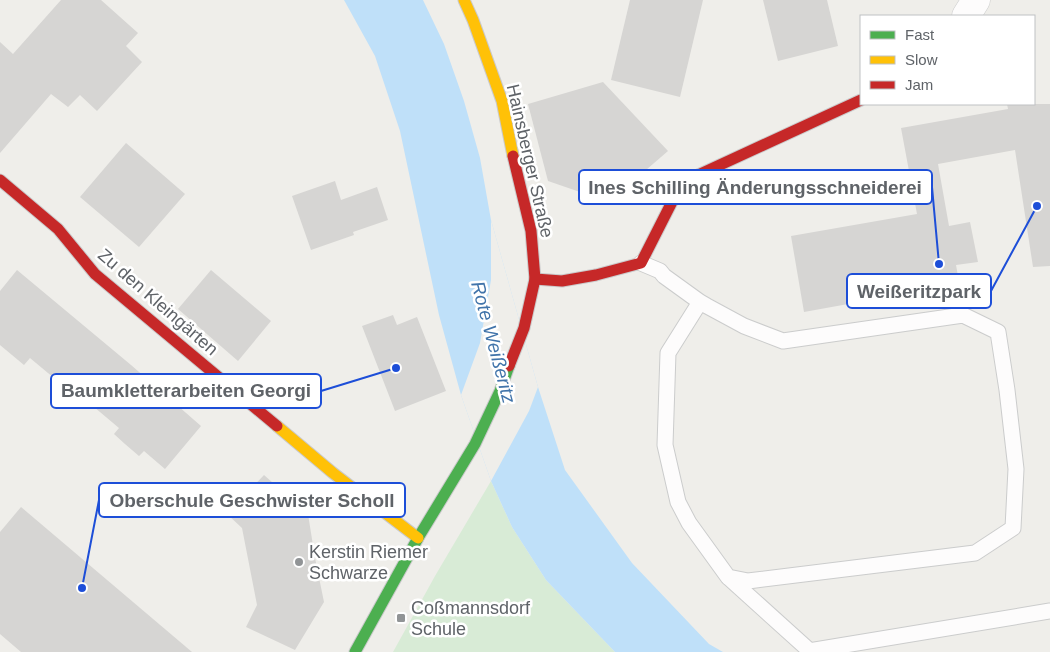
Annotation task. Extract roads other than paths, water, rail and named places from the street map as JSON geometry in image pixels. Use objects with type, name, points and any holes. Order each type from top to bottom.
[{"type":"street","name":"Hainsberger Straße","points":[[355,652],[418,538],[475,444],[500,391],[524,328],[535,279],[531,231],[502,101],[464,0]]},
{"type":"street","points":[[967,15],[976,0]]},
{"type":"street","points":[[535,279],[562,281],[596,275],[641,263],[675,196],[696,176],[860,100]]},
{"type":"street","name":"Zu den Kleingärten","points":[[0,180],[58,229],[95,274],[333,473],[418,538]]},
{"type":"lane","points":[[641,263],[660,271],[664,276],[700,302],[744,326],[783,341],[963,315],[998,332],[1016,469],[1012,528],[975,553],[748,581],[728,577]]},
{"type":"lane","points":[[700,302],[668,353],[665,445],[678,502],[689,523],[728,577],[810,651],[1050,611]]},
{"type":"water","name":"Rote Weißeritz","points":[[344,0],[423,0],[444,44],[464,101],[480,158],[491,220],[538,387],[565,470],[632,563],[709,644],[723,652],[615,652],[546,580],[512,527],[491,481],[461,395],[439,315],[400,131],[375,56]]},
{"type":"place","name":"Weißeritzpark","points":[[1037,206]]},
{"type":"place","name":"Ines Schilling Änderungsschneiderei","points":[[939,264]]},
{"type":"place","name":"Baumkletterarbeiten Georgi","points":[[396,368]]},
{"type":"place","name":"Kerstin Riemer Schwarze","points":[[299,562]]},
{"type":"place","name":"Oberschule Geschwister Scholl","points":[[82,588]]},
{"type":"place","name":"Coßmannsdorf Schule","points":[[401,618]]}]
